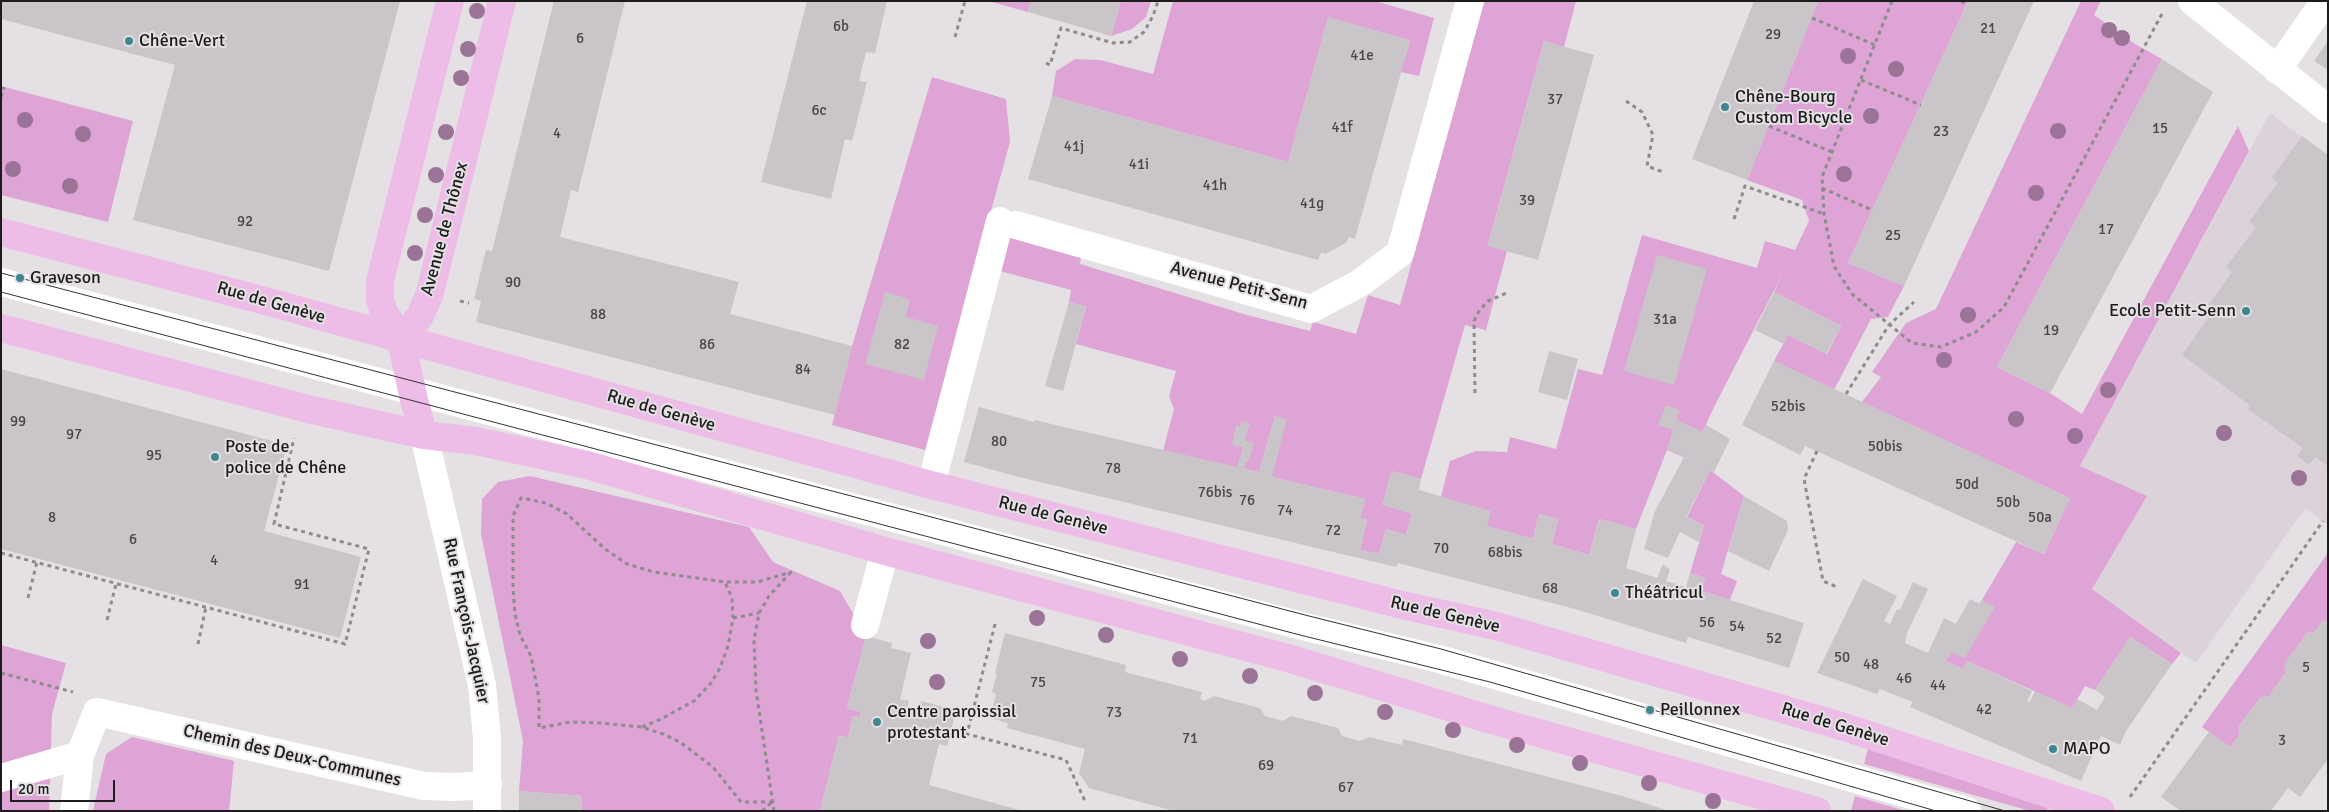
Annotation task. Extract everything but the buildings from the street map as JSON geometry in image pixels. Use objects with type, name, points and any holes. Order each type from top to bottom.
[{"type":"main road","points":[[424,435],[411,390],[401,340],[384,312],[380,300],[380,281],[450,1]]},
{"type":"main road","name":"Avenue de Thônex","points":[[401,340],[420,316],[430,293],[502,1]]},
{"type":"main road","name":"Rue de Genève","points":[[1,232],[249,296],[401,340],[931,485],[1402,605],[1505,629],[2113,807]]},
{"type":"main road","points":[[1,328],[295,406],[424,435],[476,441],[587,465],[885,551],[1291,659],[1502,722],[1817,811]]},
{"type":"street","name":"Avenue Petit-Senn","points":[[931,485],[1008,223],[1311,309],[1360,283],[1400,253],[1470,1]]},
{"type":"street","points":[[2192,1],[2328,110]]},
{"type":"street","points":[[2277,70],[2325,1]]},
{"type":"street","points":[[1,282],[1283,621],[1438,659],[1967,811]]},
{"type":"street","name":"Rue François-Jacquier","points":[[424,435],[482,685],[487,738],[487,798]]},
{"type":"street","points":[[865,625],[885,551]]},
{"type":"street","points":[[74,811],[80,755],[97,712]]},
{"type":"street","name":"Chemin des Deux-Communes","points":[[97,712],[424,786],[454,787],[487,798]]},
{"type":"street","points":[[1,778],[80,755]]},
{"type":"path","points":[[955,37],[965,1]]},
{"type":"path","points":[[1046,63],[1050,64],[1061,28],[1113,43],[1130,42],[1144,32],[1153,16],[1158,1]]},
{"type":"path","points":[[1892,1],[1822,177],[1824,214],[1834,266],[1852,294],[1912,342],[1941,346],[1976,332],[2004,307],[2166,7]]},
{"type":"path","points":[[1960,1],[1966,4]]},
{"type":"path","points":[[1812,18],[1875,45]]},
{"type":"path","points":[[1861,80],[1920,105]]},
{"type":"path","points":[[1,97],[4,87]]},
{"type":"path","points":[[1626,102],[1642,112],[1653,135],[1647,166],[1663,172]]},
{"type":"path","points":[[1769,126],[1832,152]]},
{"type":"path","points":[[1734,219],[1746,186],[1824,214]]},
{"type":"path","points":[[1822,188],[1872,210]]},
{"type":"path","points":[[1475,393],[1474,321],[1479,311],[1488,301],[1510,292]]},
{"type":"path","points":[[1846,394],[1889,325],[1914,302]]},
{"type":"path","points":[[1,553],[345,644],[369,549],[274,524],[294,437]]},
{"type":"path","points":[[1818,451],[1804,478],[1823,580],[1837,587]]},
{"type":"path","points":[[773,802],[741,802],[718,772],[698,754],[680,742],[641,727],[570,722],[538,728],[539,698],[531,656],[520,636],[514,614],[513,516],[521,498],[546,503],[568,514],[605,549],[627,564],[654,572],[725,582],[757,582],[792,572],[769,596],[759,613],[754,640],[756,690],[773,802],[774,811]]},
{"type":"path","points":[[2113,807],[2323,521]]},
{"type":"path","points":[[28,598],[37,562]]},
{"type":"path","points":[[641,727],[686,706],[711,683],[720,668],[728,646],[733,618],[732,598],[725,582]]},
{"type":"path","points":[[108,620],[116,584]]},
{"type":"path","points":[[198,644],[206,607]]},
{"type":"path","points":[[733,618],[759,613]]},
{"type":"path","points":[[995,624],[967,734],[1066,760],[1085,801]]},
{"type":"path","points":[[1,673],[74,692],[97,712]]},
{"type":"path","points":[[762,811],[773,802]]},
{"type":"shaded area","points":[[988,1],[1031,1],[1028,12]]},
{"type":"shaded area","points":[[1121,1],[1151,1],[1146,17],[1132,29],[1111,36]]},
{"type":"shaded area","points":[[1173,1],[1375,1],[1434,18],[1419,76],[1401,72],[1410,40],[1328,18],[1288,162],[1052,96],[1056,71],[1075,59],[1100,60],[1153,74]]},
{"type":"shaded area","points":[[1484,1],[1576,1],[1564,47],[1544,41],[1488,245],[1507,251],[1486,330],[1465,325],[1421,479],[1391,471],[1412,514],[1406,535],[1386,529],[1379,554],[1360,550],[1367,520],[1360,518],[1365,499],[1272,477],[1275,416],[1259,472],[1163,451],[1174,409],[1169,396],[1176,371],[1076,344],[1086,307],[1069,302],[1071,290],[1000,271],[1006,236],[1081,257],[1080,264],[1247,315],[1310,331],[1313,322],[1356,334],[1368,295],[1400,305]]},
{"type":"shaded area","points":[[1818,1],[1968,1],[1848,263],[1904,286],[1888,317],[1871,319],[1834,390],[1774,361],[1788,335],[1827,354],[1841,326],[1774,292],[1783,273],[1714,407],[1690,460],[1667,450],[1636,529],[1599,519],[1589,555],[1552,544],[1558,519],[1539,514],[1533,539],[1487,526],[1441,497],[1450,461],[1476,451],[1507,452],[1510,437],[1556,449],[1578,369],[1602,375],[1642,235],[1757,268],[1765,241],[1795,250],[1809,221],[1802,200],[1747,180]]},
{"type":"shaded area","points":[[2081,1],[2101,1],[2094,15],[2135,44],[2162,59],[1997,367],[2050,393],[2082,414],[2238,126],[2249,151],[2080,466],[2147,496],[2092,589],[2181,653],[2172,664],[2130,637],[2095,690],[2085,686],[2072,708],[1967,661],[1963,669],[1946,661],[2016,542],[2044,554],[2070,498],[1862,402],[1881,377],[1872,372],[1906,323],[1936,309]]},
{"type":"shaded area","points":[[932,77],[1006,99],[1010,142],[925,450],[832,425],[852,346]]},
{"type":"shaded area","points":[[1,86],[133,121],[108,222],[1,195]]},
{"type":"shaded area","name":"Ecole Petit-Senn","points":[[2270,113],[2328,156],[2328,525],[2305,508],[2196,663],[2092,589],[2146,496],[2080,466]]},
{"type":"shaded area","points":[[1710,470],[1744,496],[1721,574],[1737,581],[1730,600],[1701,591],[1705,578],[1690,573],[1704,526],[1687,517]]},
{"type":"shaded area","points":[[530,476],[749,527],[773,562],[840,591],[866,636],[847,708],[861,712],[860,717],[853,716],[848,738],[839,735],[820,811],[582,811],[582,796],[519,791],[523,741],[481,534],[482,499],[498,482]]},
{"type":"shaded area","points":[[2328,553],[2328,623],[2323,620],[2315,632],[2307,633],[2285,664],[2286,672],[2269,696],[2261,697],[2238,727],[2240,734],[2230,747],[2202,727]]},
{"type":"shaded area","points":[[1,645],[66,663],[52,714],[49,811],[1,811]]},
{"type":"shaded area","points":[[132,737],[234,761],[229,811],[93,811],[106,754]]},
{"type":"shaded area","points":[[1868,748],[2048,804],[2047,811],[2030,811],[1864,764]]},
{"type":"shaded area","points":[[1855,796],[1906,811],[1851,811]]},
{"type":"tram line","points":[[1,273],[1441,649],[2005,811]]},
{"type":"tram line","points":[[1,292],[1300,635],[1490,682],[1936,811]]},
{"type":"place","name":"Chêne-Vert","points":[[129,41]]},
{"type":"place","name":"Chêne-Bourg Custom Bicycle","points":[[1725,107]]},
{"type":"place","name":"Graveson","points":[[20,278]]},
{"type":"place","name":"Ecole Petit-Senn","points":[[2246,311]]},
{"type":"place","name":"Poste de police de Chêne","points":[[215,457]]},
{"type":"place","name":"Théâtricul","points":[[1615,593]]},
{"type":"place","name":"Peillonnex","points":[[1650,710]]},
{"type":"place","name":"Centre paroissial protestant","points":[[877,722]]},
{"type":"place","name":"MAPO","points":[[2053,749]]}]
